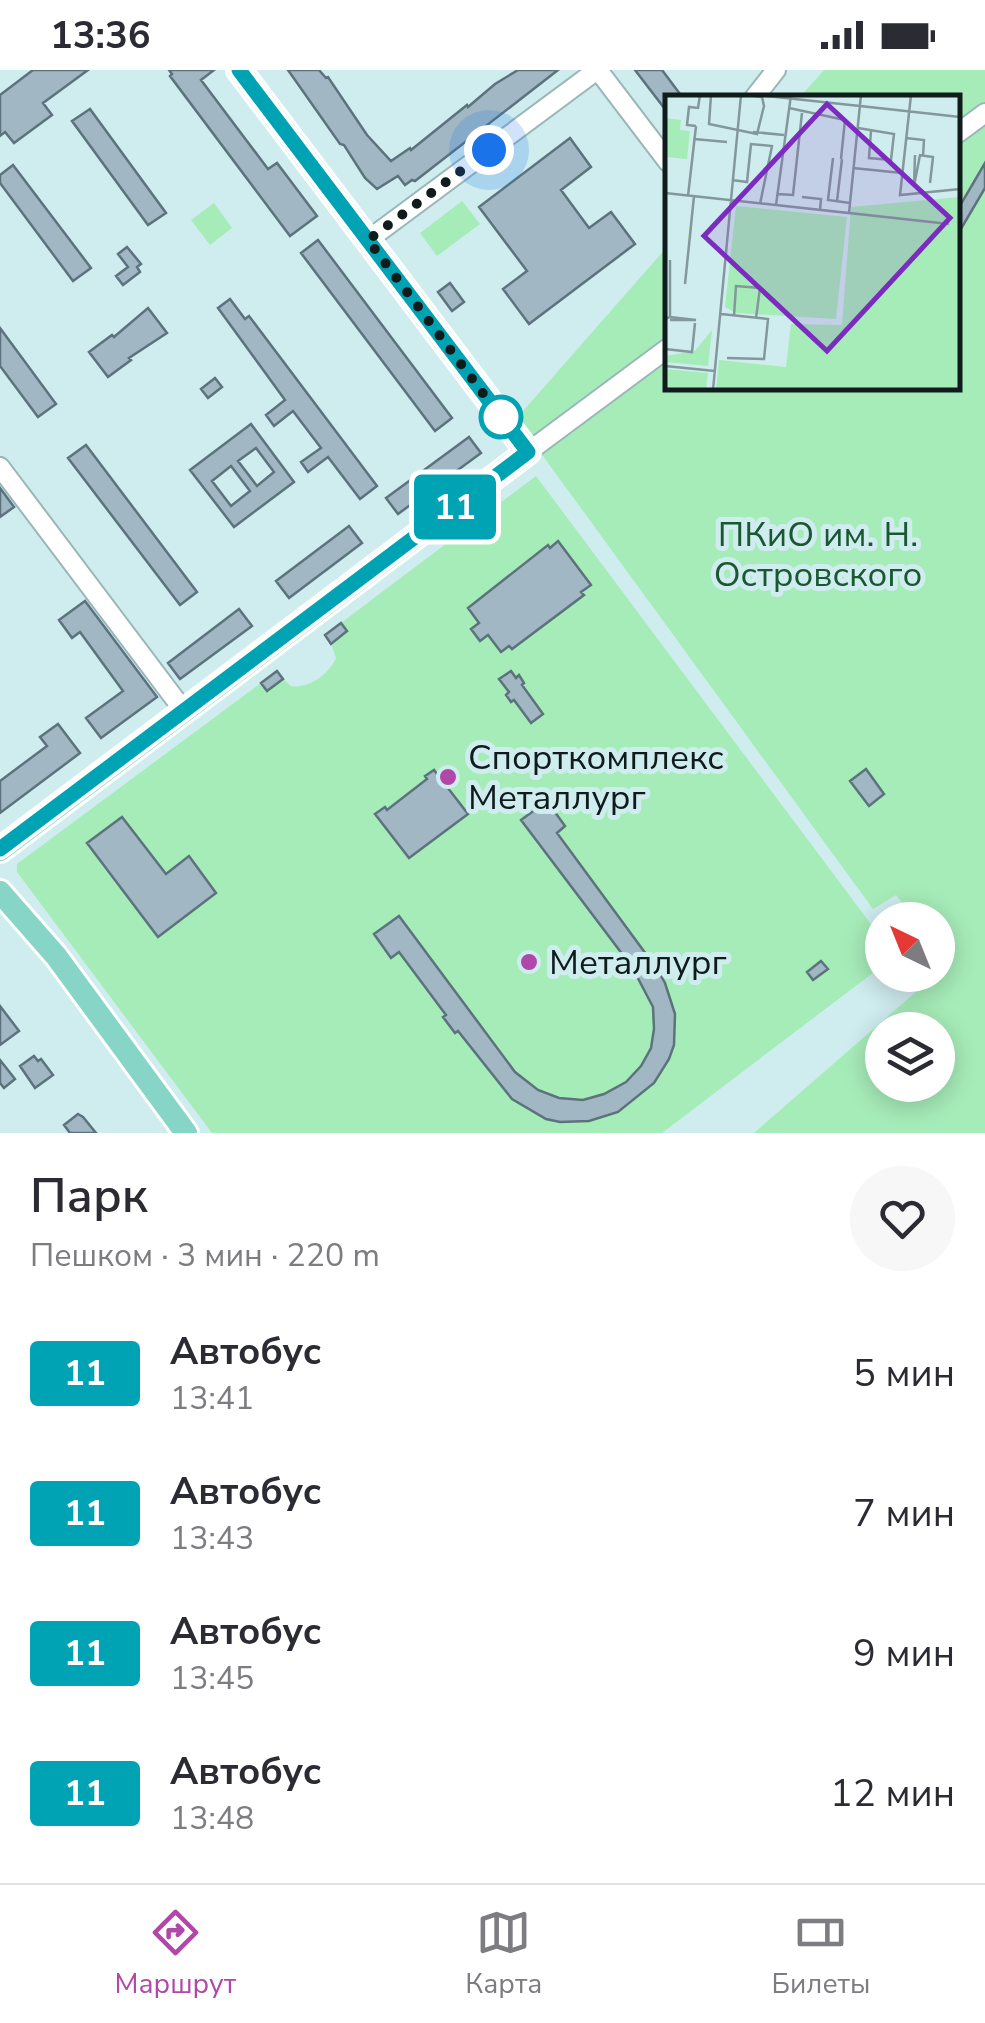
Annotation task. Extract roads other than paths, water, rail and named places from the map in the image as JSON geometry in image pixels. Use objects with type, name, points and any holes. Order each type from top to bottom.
[{"type":"main road","points":[[0,850],[528,452],[239,70]]},
{"type":"main road","points":[[0,892],[56,956],[186,1133]]},
{"type":"street","points":[[368,240],[598,70],[665,158]]},
{"type":"street","points":[[756,95],[776,70]]},
{"type":"street","points":[[960,132],[985,113]]},
{"type":"street","points":[[528,452],[665,350]]},
{"type":"street","points":[[0,467],[184,711]]},
{"type":"place","name":"Спорткомплекс Металлург","points":[[448,777]]},
{"type":"place","name":"Металлург","points":[[529,962]]},
{"type":"park label","name":"ПКиО им. Н. Островского","points":[[818,554]]}]
